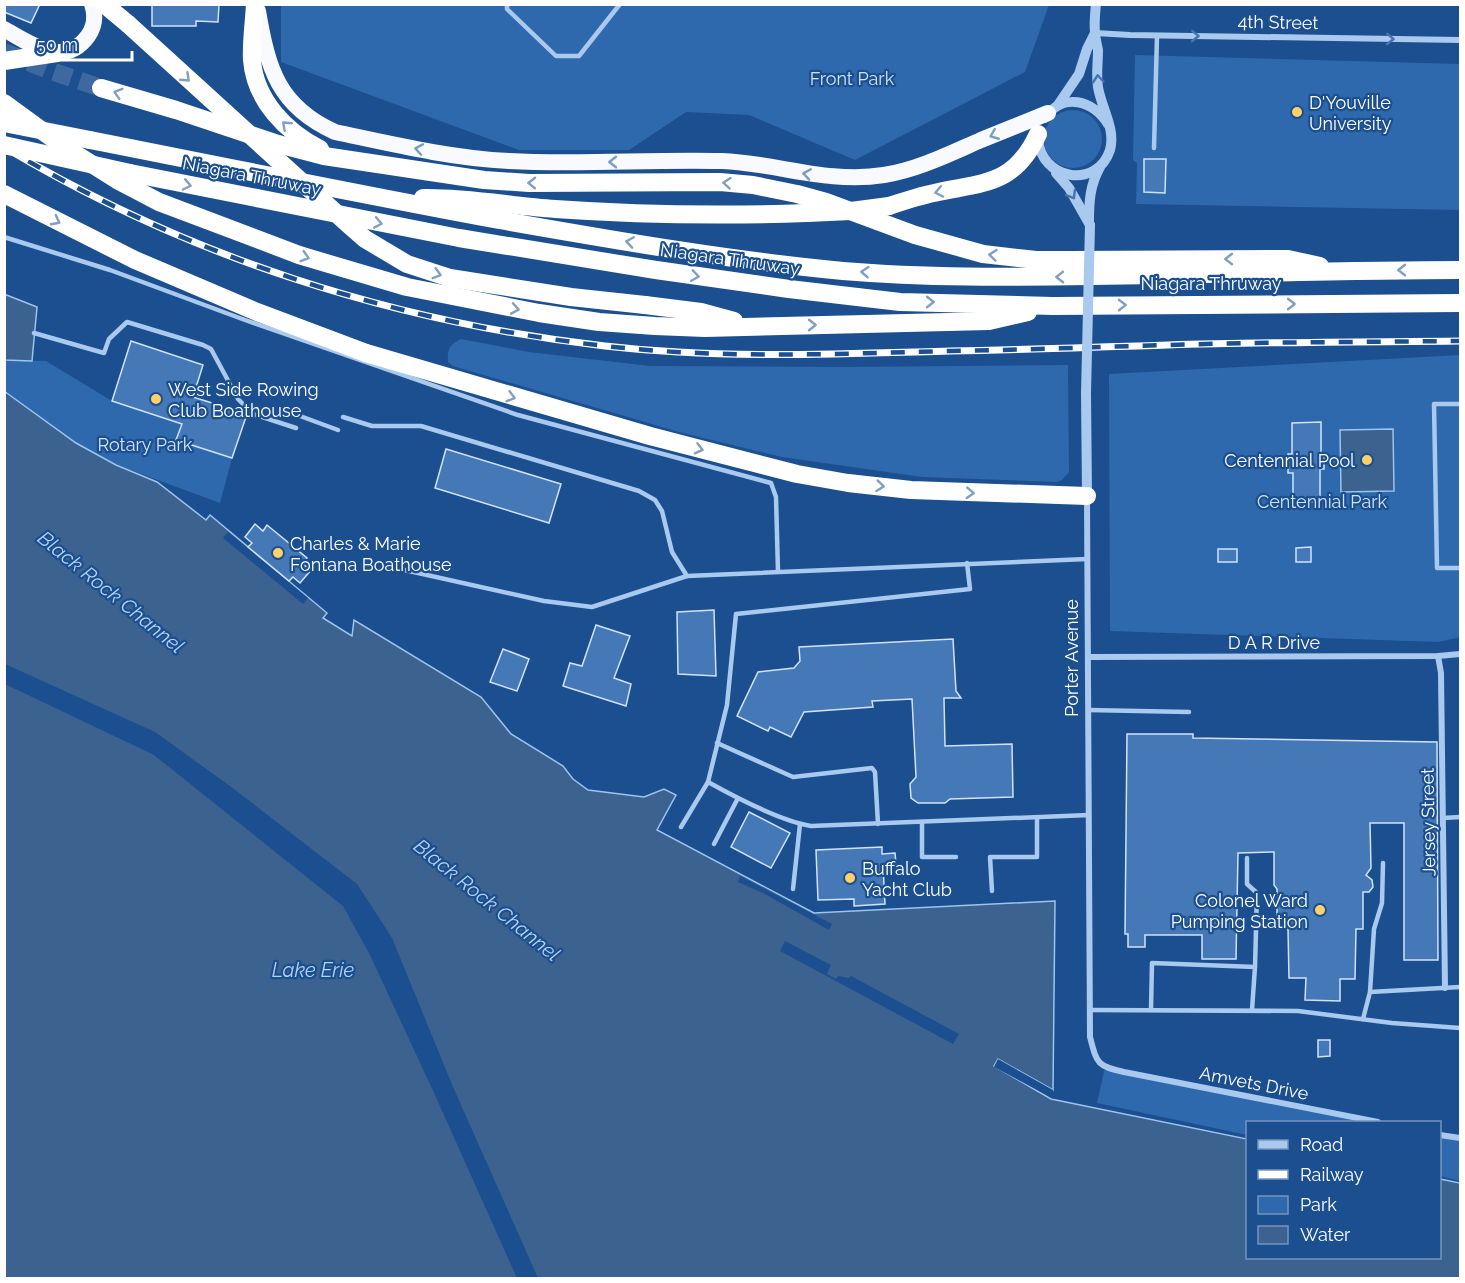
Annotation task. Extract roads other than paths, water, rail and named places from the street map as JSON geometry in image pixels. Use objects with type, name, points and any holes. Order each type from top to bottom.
[{"type":"highway","points":[[4,61],[76,48],[90,34],[94,18],[92,4]]},
{"type":"highway","points":[[104,4],[348,224],[366,239],[406,264],[450,278],[701,312],[754,326]]},
{"type":"highway","points":[[256,4],[271,70],[280,89],[302,113],[335,132],[458,156],[569,163],[722,161],[770,166],[829,177],[880,176],[907,171],[935,161],[1053,109]]},
{"type":"highway","points":[[256,4],[252,61],[256,79],[266,102],[276,115],[306,142],[333,153],[377,164]]},
{"type":"highway","points":[[4,29],[39,48],[57,53]]},
{"type":"highway","points":[[101,88],[301,151],[455,177],[529,183],[720,182],[753,185],[826,202],[946,245],[994,255],[1070,260],[1288,259],[1339,270]]},
{"type":"highway","points":[[4,103],[63,146],[135,191],[159,202],[250,238],[352,272],[474,302],[599,322],[705,328],[989,321],[1053,306]]},
{"type":"highway","name":"Niagara Thruway","points":[[4,123],[390,199],[662,247],[737,259],[845,271],[924,276],[998,277],[1286,274],[1339,270],[1461,270]]},
{"type":"highway","points":[[390,199],[446,197],[533,207],[656,215],[721,216],[851,211],[889,206],[933,193],[982,184],[998,178],[1010,172],[1025,158],[1038,134]]},
{"type":"highway","name":"Niagara Thruway","points":[[4,146],[459,238],[789,290],[900,302],[1053,306],[1461,303]]},
{"type":"highway","points":[[4,194],[135,260],[267,316],[366,353],[650,436],[796,474],[848,483],[911,490],[1087,496]]},
{"type":"street","name":"Porter Avenue","points":[[1096,4],[1098,87],[1111,136],[1110,150],[1093,182],[1089,205],[1086,393],[1090,1038],[1100,1064],[1124,1072]]},
{"type":"street","name":"Porter Avenue","points":[[1089,225],[1069,188],[1043,159],[1038,147],[1038,134],[1041,123],[1079,74],[1095,33]]},
{"type":"street","name":"4th Street","points":[[1095,33],[1157,36],[1461,40]]},
{"type":"street","points":[[1053,109],[1069,102],[1081,102],[1092,106],[1102,114],[1108,124]]},
{"type":"street","points":[[1052,168],[1062,174],[1073,176],[1085,174],[1104,161]]},
{"type":"street","name":"D A R Drive","points":[[1088,657],[1438,656],[1461,654]]},
{"type":"street","name":"Jersey Street","points":[[1438,656],[1441,673],[1445,988]]},
{"type":"street","name":"Amvets Drive","points":[[1124,1072],[1373,1121]]},
{"type":"street","points":[[1441,1135],[1461,1138]]},
{"type":"lane","points":[[507,4],[507,9],[556,56],[579,56],[621,4]]},
{"type":"lane","points":[[1154,148],[1157,36]]},
{"type":"lane","points":[[4,237],[110,270],[245,321],[518,415],[771,483],[776,497],[778,572]]},
{"type":"lane","points":[[34,333],[104,353],[109,339],[127,322],[203,345],[211,349],[238,399],[253,414],[296,428]]},
{"type":"lane","points":[[1461,404],[1434,404],[1437,568],[1461,568]]},
{"type":"lane","points":[[300,416],[338,430]]},
{"type":"lane","points":[[343,417],[372,426],[421,426],[639,491],[655,500],[662,511],[672,552],[687,576]]},
{"type":"lane","points":[[400,569],[544,601],[592,606],[687,576],[1087,559]]},
{"type":"lane","points":[[681,827],[708,782],[727,705],[736,614],[970,589],[967,563]]},
{"type":"lane","points":[[1088,710],[1189,712]]},
{"type":"lane","points":[[717,743],[793,777],[872,768],[875,772],[878,824]]},
{"type":"lane","points":[[708,782],[738,798],[800,824],[811,826],[1089,815]]},
{"type":"lane","points":[[714,844],[738,798]]},
{"type":"lane","points":[[992,891],[990,856],[1037,857],[1037,818]]},
{"type":"lane","points":[[1443,818],[1461,818]]},
{"type":"lane","points":[[922,823],[922,857],[956,857]]},
{"type":"lane","points":[[794,889],[800,824]]},
{"type":"lane","points":[[1247,858],[1247,884],[1257,893],[1252,1010]]},
{"type":"lane","points":[[1363,1019],[1370,992],[1374,930],[1382,903],[1383,863]]},
{"type":"lane","points":[[1151,1009],[1152,963],[1255,967]]},
{"type":"lane","points":[[1370,992],[1461,987]]},
{"type":"lane","points":[[1090,1010],[1298,1011],[1461,1028]]},
{"type":"water","points":[[4,294],[37,307],[32,361],[5,360]]},
{"type":"water","name":"Lake Erie","points":[[4,391],[76,443],[116,465],[157,482],[206,520],[210,515],[327,613],[323,618],[352,636],[354,620],[481,697],[511,734],[563,766],[573,779],[588,790],[644,797],[664,789],[676,795],[657,830],[814,913],[1055,901],[1053,1090],[998,1059],[994,1066],[1051,1099],[1246,1139],[1246,1259],[1441,1259],[1441,1179],[1460,1183],[1460,1278],[5,1278]]},
{"type":"water","name":"Centennial Pool","points":[[1393,429],[1394,491],[1341,492],[1340,430]]},
{"type":"tunnel","points":[[4,52],[101,88]]},
{"type":"railway","points":[[4,147],[74,186],[146,221],[219,252],[294,279],[448,320],[526,335],[605,346],[691,353],[777,354],[1241,343],[1460,341]]},
{"type":"place","name":"D'Youville University","points":[[1297,112]]},
{"type":"place","name":"West Side Rowing Club Boathouse","points":[[156,399]]},
{"type":"place","name":"Centennial Pool","points":[[1367,460]]},
{"type":"place","name":"Charles & Marie Fontana Boathouse","points":[[278,553]]},
{"type":"place","name":"Buffalo Yacht Club","points":[[850,878]]},
{"type":"place","name":"Colonel Ward Pumping Station","points":[[1320,910]]},
{"type":"park label","name":"Front Park","points":[[852,78]]},
{"type":"park label","name":"Rotary Park","points":[[145,444]]},
{"type":"park label","name":"Centennial Park","points":[[1322,501]]},
{"type":"water label","name":"Black Rock Channel","points":[[111,592]]},
{"type":"water label","name":"Black Rock Channel","points":[[487,900]]}]
